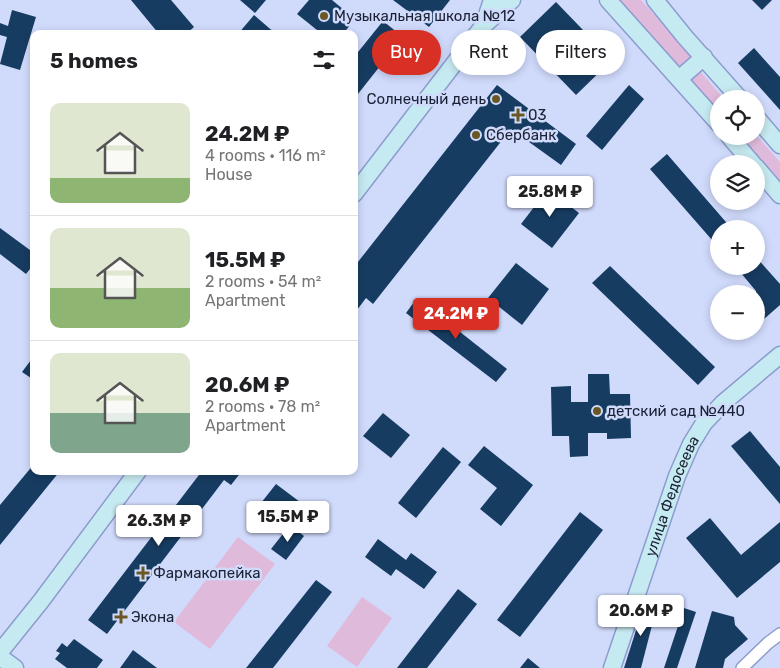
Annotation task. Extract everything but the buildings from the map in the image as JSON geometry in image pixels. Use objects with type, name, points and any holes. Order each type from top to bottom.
[{"type":"main road","points":[[483,26],[492,0]]},
{"type":"main road","points":[[358,189],[483,26],[512,0]]},
{"type":"main road","points":[[608,0],[710,114]]},
{"type":"main road","points":[[655,0],[732,90]]},
{"type":"main road","points":[[679,79],[704,57]]},
{"type":"main road","points":[[765,127],[780,144]]},
{"type":"main road","points":[[737,145],[745,155]]},
{"type":"main road","points":[[765,178],[780,195]]},
{"type":"main road","name":"улица Федосеева","points":[[612,668],[677,476],[691,444],[704,423],[723,403],[780,354]]},
{"type":"main road","points":[[0,652],[41,601],[135,475]]},
{"type":"main road","points":[[0,656],[15,668]]},
{"type":"street","points":[[742,668],[780,634]]},
{"type":"shaded area","points":[[618,0],[641,0],[691,56],[679,67]]},
{"type":"shaded area","points":[[698,69],[716,90],[710,90],[710,106],[686,80]]},
{"type":"shaded area","points":[[745,145],[765,145],[780,162],[780,185],[765,168],[765,155],[754,155]]},
{"type":"shaded area","points":[[238,537],[275,564],[210,649],[174,622]]},
{"type":"shaded area","points":[[362,597],[392,618],[357,667],[327,646]]},
{"type":"place","name":"Музыкальная школа №12","points":[[324,16]]},
{"type":"place","name":"Солнечный день","points":[[496,99]]},
{"type":"place","name":"03","points":[[518,115]]},
{"type":"place","name":"Сбербанк","points":[[476,135]]},
{"type":"place","name":"детский сад №440","points":[[597,411]]},
{"type":"place","name":"Фармакопейка","points":[[143,573]]},
{"type":"place","name":"Экона","points":[[121,617]]}]
